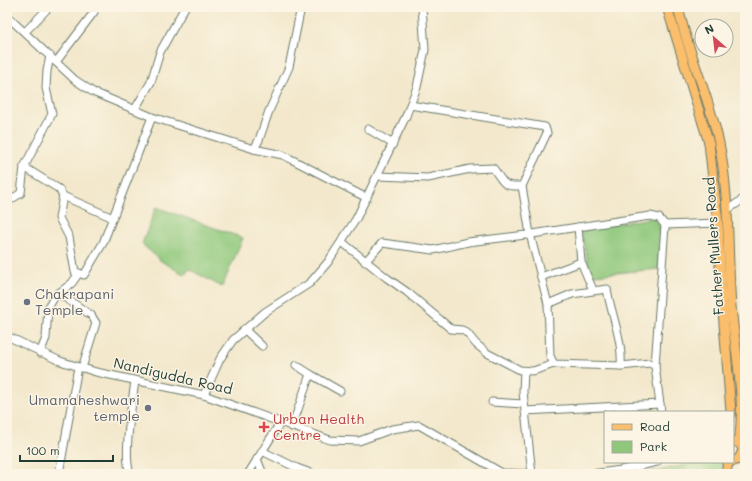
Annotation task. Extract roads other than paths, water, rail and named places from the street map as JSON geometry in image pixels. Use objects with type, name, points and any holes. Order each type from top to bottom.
[{"type":"main road","points":[[667,7],[709,143],[718,224],[720,286],[731,411]]},
{"type":"main road","name":"Father Mullers Road","points":[[678,7],[683,33],[711,113],[719,143],[728,210],[731,305],[741,416],[736,441],[744,450],[740,459]]},
{"type":"main road","points":[[726,474],[728,463]]},
{"type":"street","points":[[25,32],[49,7]]},
{"type":"street","points":[[134,109],[151,82],[160,52],[186,7]]},
{"type":"street","points":[[254,149],[262,134],[271,106],[289,67],[301,7]]},
{"type":"street","points":[[204,395],[220,359],[244,329],[265,312],[310,283],[328,262],[342,242],[367,198],[393,144],[418,84],[425,50],[422,7]]},
{"type":"street","points":[[7,202],[21,193],[24,167],[52,114],[46,88],[47,70],[53,59],[94,12]]},
{"type":"street","points":[[7,16],[75,80],[93,92],[152,117],[254,149],[283,155],[367,198]]},
{"type":"street","points":[[410,105],[545,127],[547,133],[522,186],[530,234],[548,304],[550,356],[554,364]]},
{"type":"street","points":[[24,167],[59,189],[62,196],[59,218],[69,238],[75,272],[84,275],[103,244],[152,117]]},
{"type":"street","points":[[368,129],[393,144]]},
{"type":"street","points":[[378,176],[428,178],[470,169],[493,168],[503,183],[509,187],[522,186]]},
{"type":"street","points":[[62,196],[113,218]]},
{"type":"street","points":[[728,210],[745,198]]},
{"type":"street","points":[[365,262],[382,243],[433,250],[468,242],[650,216],[659,218],[665,225],[655,366],[661,411]]},
{"type":"street","points":[[665,225],[718,224]]},
{"type":"street","points":[[578,227],[581,262],[593,290]]},
{"type":"street","points":[[342,242],[365,262],[407,292],[451,329],[462,330],[487,353],[520,370],[533,371],[554,364],[621,366],[650,363],[655,366]]},
{"type":"street","points":[[541,278],[581,262]]},
{"type":"street","points":[[40,353],[46,338],[48,308],[58,293],[72,283],[79,273]]},
{"type":"street","points":[[548,304],[572,294],[607,289],[620,347],[621,366]]},
{"type":"street","points":[[58,293],[91,315],[96,323],[80,367],[58,474]]},
{"type":"street","points":[[244,329],[262,346]]},
{"type":"street","name":"Nandigudda Road","points":[[7,336],[40,353],[80,367],[135,381],[204,395],[330,440],[345,442],[359,441],[392,429],[419,425],[502,473],[534,474]]},
{"type":"street","points":[[296,366],[340,391]]},
{"type":"street","points":[[524,371],[525,408],[534,474]]},
{"type":"street","points":[[292,427],[310,374]]},
{"type":"street","points":[[130,474],[128,467],[129,438],[135,381]]},
{"type":"street","points":[[492,402],[525,408],[660,404]]},
{"type":"street","points":[[248,474],[280,423]]},
{"type":"street","points":[[262,451],[313,474]]},
{"type":"street","points":[[257,459],[263,474]]},
{"type":"street","points":[[592,474],[621,470],[652,463]]},
{"type":"street","points":[[489,466],[492,474]]},
{"type":"place","name":"Chakrapani Temple","points":[[27,302]]},
{"type":"place","name":"Umamaheshwari temple","points":[[148,408]]},
{"type":"place","name":"Urban Health Centre","points":[[264,427]]}]
